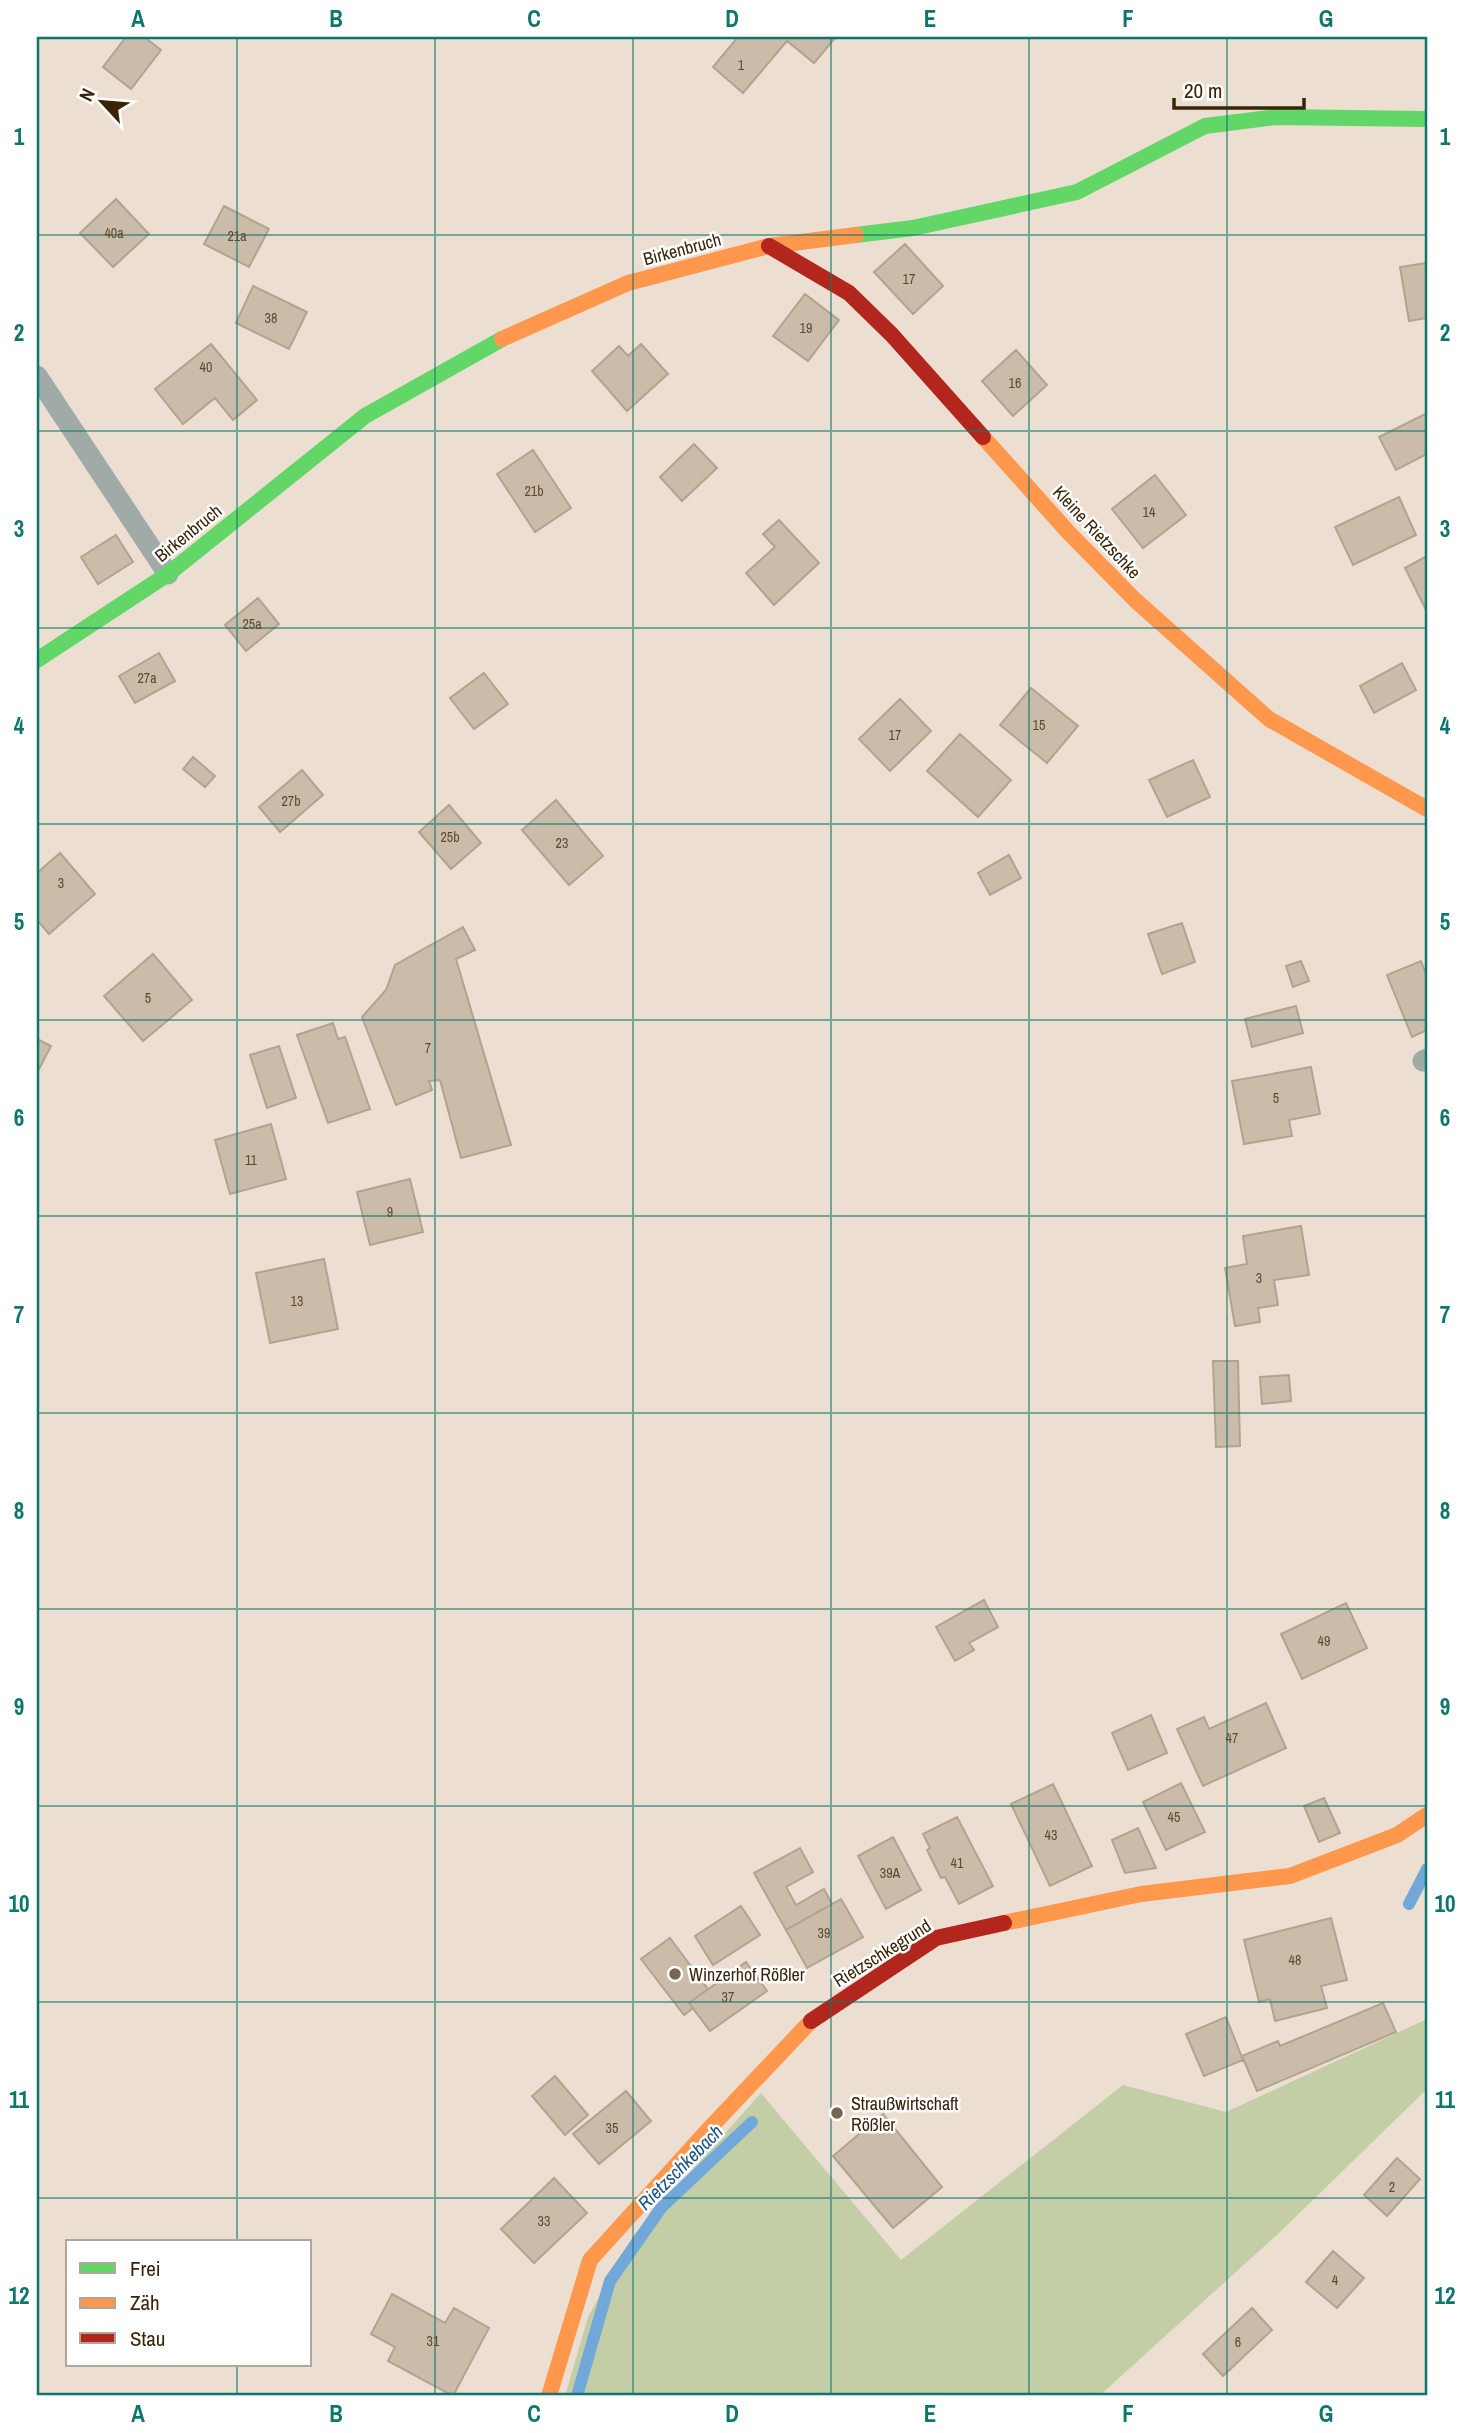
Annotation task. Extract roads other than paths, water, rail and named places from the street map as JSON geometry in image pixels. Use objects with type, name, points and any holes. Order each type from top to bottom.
[{"type":"street","name":"Birkenbruch","points":[[37,660],[168,574],[365,415],[508,336],[628,283],[769,246],[912,228],[1077,192],[1205,126],[1276,117],[1427,119]]},
{"type":"street","name":"Kleine Rietzschke","points":[[769,246],[849,292],[892,335],[1069,533],[1135,600],[1269,719],[1427,809]]},
{"type":"street","name":"Rietzschkegrund","points":[[549,2396],[590,2260],[809,2023],[936,1938],[1142,1895],[1290,1876],[1397,1835],[1427,1815]]},
{"type":"lane","points":[[37,376],[168,574]]},
{"type":"waterway","name":"Rietzschkebach","points":[[1409,1904],[1427,1869]]},
{"type":"waterway","name":"Rietzschkebach","points":[[577,2396],[610,2281],[661,2208],[752,2122]]},
{"type":"place","name":"Winzerhof Rößler","points":[[675,1974]]},
{"type":"place","name":"Straußwirtschaft Rößler","points":[[837,2113]]}]
